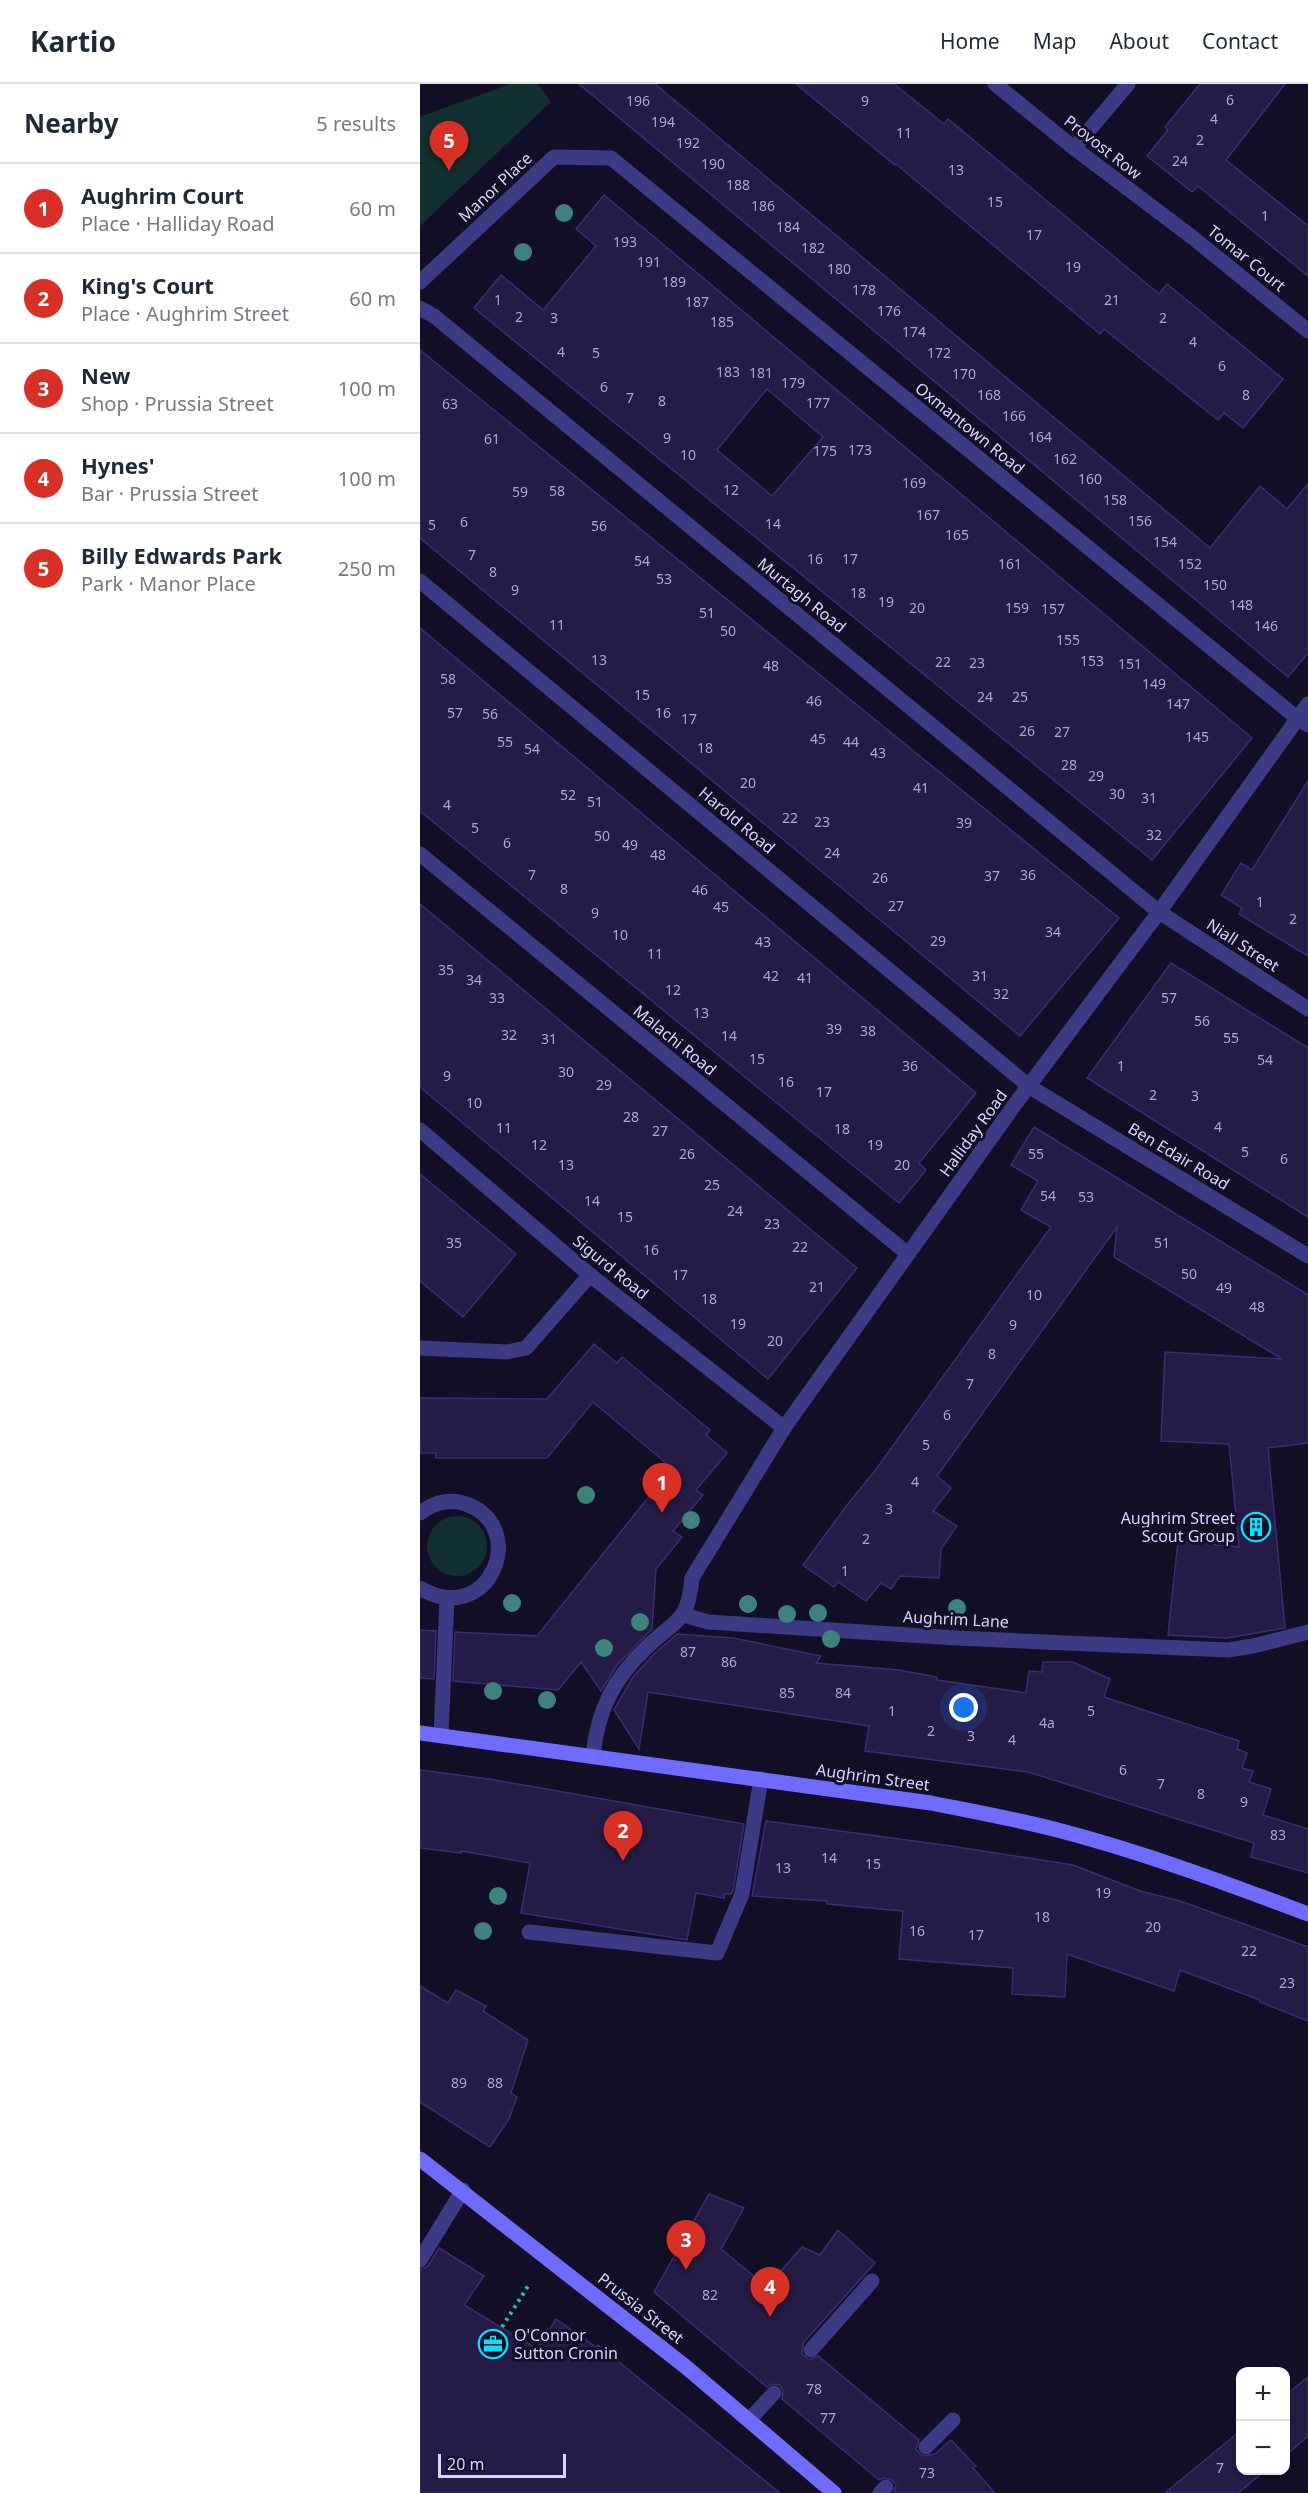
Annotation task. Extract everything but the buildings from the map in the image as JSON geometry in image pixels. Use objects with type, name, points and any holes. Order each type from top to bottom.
[{"type":"main road","name":"Aughrim Street","points":[[420,1732],[931,1803],[1063,1831],[1191,1871],[1308,1914]]},
{"type":"main road","name":"Prussia Street","points":[[420,2159],[463,2190],[750,2419],[834,2493]]},
{"type":"street","name":"Provost Row","points":[[995,84],[1074,148],[1192,237]]},
{"type":"street","points":[[1074,148],[1128,84]]},
{"type":"street","name":"Manor Place","points":[[420,282],[554,157],[610,158]]},
{"type":"street","name":"Oxmantown Road","points":[[610,158],[1302,722]]},
{"type":"street","name":"Tomar Court","points":[[1192,237],[1308,331]]},
{"type":"street","name":"Murtagh Road","points":[[420,308],[434,316],[1159,912]]},
{"type":"street","name":"Harold Road","points":[[420,581],[1030,1087]]},
{"type":"street","name":"Halliday Road","points":[[684,1615],[690,1599],[693,1578],[784,1428],[1013,1107],[1302,722],[1308,704]]},
{"type":"street","name":"Malachi Road","points":[[420,854],[908,1254]]},
{"type":"street","name":"Niall Street","points":[[1159,912],[1308,1008]]},
{"type":"street","name":"Ben Edair Road","points":[[1030,1087],[1308,1256]]},
{"type":"street","name":"Sigurd Road","points":[[420,1130],[590,1275],[784,1428]]},
{"type":"street","points":[[420,1348],[507,1352],[525,1348],[590,1275]]},
{"type":"street","points":[[420,1513],[441,1502],[456,1501],[472,1506],[485,1516],[495,1530],[499,1546],[497,1563],[490,1578],[478,1590],[463,1597],[447,1598],[432,1594],[420,1587]]},
{"type":"street","points":[[441,1735],[447,1598]]},
{"type":"street","points":[[593,1755],[596,1727],[603,1704],[621,1677],[646,1648],[684,1615]]},
{"type":"street","name":"Aughrim Lane","points":[[684,1615],[708,1622],[1228,1650],[1308,1632]]},
{"type":"street","points":[[529,1932],[717,1953],[742,1894],[761,1779]]},
{"type":"street","points":[[420,2260],[463,2190]]},
{"type":"street","points":[[811,2350],[872,2281]]},
{"type":"street","points":[[750,2419],[774,2393]]},
{"type":"street","points":[[926,2447],[952,2420]]},
{"type":"path","points":[[502,2327],[513,2310]]},
{"type":"green space","points":[[510,84],[538,84],[551,102],[420,226],[420,117]]},
{"type":"green space","points":[[451,1516],[463,1516],[474,1521],[482,1529],[487,1546],[485,1558],[474,1571],[463,1576],[451,1576],[440,1571],[432,1563],[427,1552],[427,1540],[432,1529],[440,1521]]},
{"type":"place","name":"Billy Edwards Park","points":[[449,171]]},
{"type":"place","name":"Aughrim Court","points":[[662,1513]]},
{"type":"place","name":"Aughrim Street Scout Group","points":[[1256,1527]]},
{"type":"place","name":"King's Court","points":[[623,1861]]},
{"type":"place","name":"New","points":[[686,2270]]},
{"type":"place","name":"Hynes'","points":[[770,2317]]},
{"type":"place","name":"O'Connor Sutton Cronin","points":[[493,2344]]}]
